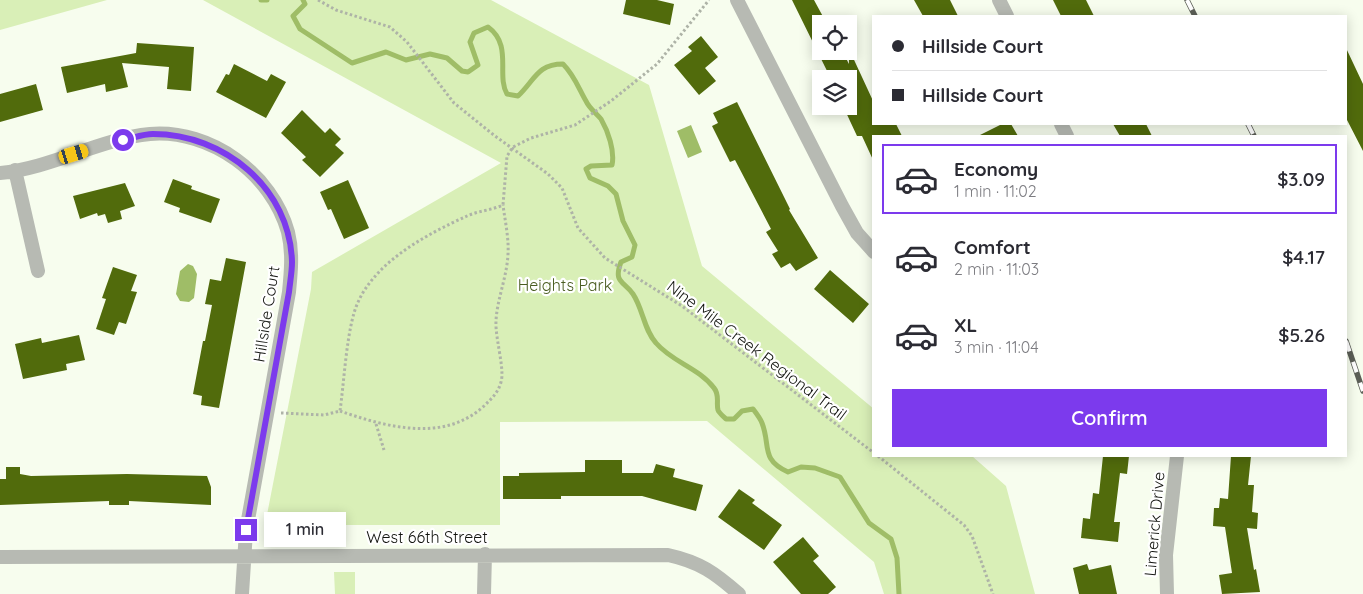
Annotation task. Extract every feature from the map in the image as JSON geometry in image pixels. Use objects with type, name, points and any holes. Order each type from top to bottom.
[{"type":"street","points":[[737,0],[842,206],[857,233],[872,250]]},
{"type":"street","points":[[999,0],[1006,15]]},
{"type":"street","name":"Hillside Court","points":[[0,173],[152,134],[181,136],[211,145],[237,160],[259,180],[277,204],[288,232],[292,262],[289,292],[246,530],[242,594]]},
{"type":"street","points":[[15,170],[38,271]]},
{"type":"street","name":"Limerick Drive","points":[[1167,594],[1166,555],[1177,457]]},
{"type":"street","points":[[484,594],[485,554]]},
{"type":"street","name":"West 66th Street","points":[[0,557],[668,554],[691,560],[710,570],[739,594]]},
{"type":"path","name":"Nine Mile Creek Regional Trail","points":[[318,0],[336,10],[390,27],[407,42],[454,103],[495,136],[548,174],[562,188],[578,228],[605,258],[682,306],[872,451]]},
{"type":"path","points":[[268,412],[324,415],[340,412],[376,424],[417,429],[450,426],[478,412],[498,393],[502,379],[496,319],[508,253],[503,205],[507,156],[513,148],[530,138],[575,125],[611,101],[657,64],[709,0]]},
{"type":"path","points":[[340,412],[354,312],[369,284],[386,266],[434,233],[469,215],[503,205]]},
{"type":"path","points":[[376,424],[384,450]]},
{"type":"path","points":[[879,457],[964,525],[972,536],[993,594]]},
{"type":"green space","points":[[0,0],[107,0],[0,30]]},
{"type":"green space","name":"Heights Park","points":[[203,0],[491,0],[649,85],[702,266],[872,407],[872,457],[973,457],[1006,486],[1035,594],[884,594],[874,562],[707,421],[500,422],[500,525],[265,525],[311,289],[312,272],[501,163]]},
{"type":"green space","points":[[334,572],[355,572],[355,594],[335,594]]},
{"type":"shaded area","points":[[691,125],[702,152],[688,158],[677,131]]},
{"type":"shaded area","points":[[188,264],[193,266],[197,274],[194,298],[189,302],[180,301],[176,294],[180,271]]},
{"type":"building","points":[[626,0],[657,0],[674,4],[670,25],[623,14]]},
{"type":"building","points":[[792,0],[814,0],[822,15],[812,15],[812,41]]},
{"type":"building","points":[[914,0],[950,0],[958,15],[922,15]]},
{"type":"building","points":[[1053,0],[1086,0],[1094,15],[1060,15]]},
{"type":"building","points":[[701,36],[718,57],[705,68],[716,81],[699,95],[674,65],[692,51],[688,47]]},
{"type":"building","points":[[137,43],[194,47],[191,91],[167,89],[169,67],[122,63],[128,87],[106,92],[105,84],[67,93],[61,67],[136,53]]},
{"type":"building","points":[[1347,50],[1363,84],[1363,151],[1347,120]]},
{"type":"building","points":[[822,60],[847,60],[849,64],[849,60],[854,60],[872,99],[872,125],[896,125],[902,135],[872,135],[872,158],[862,136],[857,136],[847,115],[857,115],[857,70],[827,70]]},
{"type":"building","points":[[234,64],[267,81],[271,74],[286,82],[266,118],[216,92],[226,74],[229,75]]},
{"type":"building","points":[[36,84],[43,110],[0,122],[0,94]]},
{"type":"building","points":[[737,102],[789,210],[818,258],[796,271],[790,263],[781,268],[772,254],[778,251],[766,232],[771,229],[735,160],[730,162],[712,126],[718,123],[713,113]]},
{"type":"building","points":[[302,110],[325,133],[330,128],[341,139],[335,145],[344,153],[320,177],[302,160],[306,157],[281,133]]},
{"type":"building","points":[[1000,125],[1012,125],[1017,135],[980,135]]},
{"type":"building","points":[[1114,125],[1146,125],[1152,135],[1119,135]]},
{"type":"building","points":[[173,179],[192,186],[191,189],[220,199],[211,223],[179,212],[180,208],[164,202]]},
{"type":"building","points":[[348,180],[369,228],[344,239],[331,209],[328,210],[320,192]]},
{"type":"building","points":[[125,183],[135,206],[120,211],[122,219],[108,223],[105,214],[98,216],[97,213],[80,219],[73,196]]},
{"type":"building","points":[[226,258],[246,262],[219,408],[201,405],[202,396],[193,394],[212,305],[205,304],[210,279],[221,281]]},
{"type":"building","points":[[113,267],[137,275],[131,291],[137,292],[126,324],[119,322],[114,335],[96,329],[106,299],[102,298]]},
{"type":"building","points":[[830,270],[869,304],[853,323],[814,289]]},
{"type":"building","points":[[79,335],[85,360],[66,364],[67,370],[23,379],[15,344],[41,338],[42,343]]},
{"type":"building","points":[[1103,457],[1129,457],[1127,474],[1120,473],[1114,522],[1120,522],[1118,542],[1081,538],[1083,518],[1090,519],[1093,493],[1099,494]]},
{"type":"building","points":[[1231,457],[1251,457],[1248,485],[1254,485],[1252,512],[1258,513],[1257,529],[1247,528],[1254,570],[1256,569],[1260,592],[1222,594],[1219,575],[1232,573],[1225,527],[1213,526],[1214,508],[1219,508],[1220,498],[1228,499]]},
{"type":"building","points":[[585,460],[622,460],[622,473],[653,473],[656,464],[675,469],[673,477],[703,485],[696,511],[642,496],[561,496],[561,499],[503,499],[503,476],[519,476],[519,473],[585,472]]},
{"type":"building","points":[[6,467],[20,467],[20,474],[31,476],[127,474],[207,476],[211,487],[211,505],[129,501],[129,505],[109,505],[109,501],[0,505],[0,479],[6,479]]},
{"type":"building","points":[[739,489],[755,500],[752,503],[782,525],[764,550],[718,517]]},
{"type":"building","points":[[803,537],[819,556],[813,561],[836,587],[828,594],[801,594],[773,562]]},
{"type":"building","points":[[1087,564],[1089,570],[1111,565],[1117,594],[1079,594],[1073,568]]},
{"type":"waterway","points":[[261,0],[267,0]]},
{"type":"waterway","points":[[303,0],[305,4],[293,16],[300,29],[352,63],[386,52],[406,60],[430,54],[447,58],[462,71],[468,72],[478,65],[470,42],[474,33],[488,27],[496,34],[500,42],[504,86],[507,94],[518,96],[542,70],[547,67],[563,64],[573,77],[589,106],[601,119],[612,147],[612,165],[591,166],[586,169],[590,178],[608,186],[616,194],[623,221],[635,245],[632,257],[621,262],[618,274],[621,281],[633,294],[652,338],[662,350],[708,381],[717,393],[719,411],[726,419],[734,419],[742,411],[753,409],[765,431],[770,457],[779,467],[788,472],[801,467],[815,468],[840,477],[869,523],[891,539],[897,558],[899,594]]},
{"type":"railway","points":[[1187,0],[1194,15]]},
{"type":"railway","points":[[1248,125],[1254,135]]},
{"type":"railway","points":[[1347,344],[1363,391]]},
{"type":"route","points":[[123,140],[152,134],[181,136],[211,145],[237,160],[259,180],[277,204],[288,232],[292,262],[289,292],[246,530]]}]
